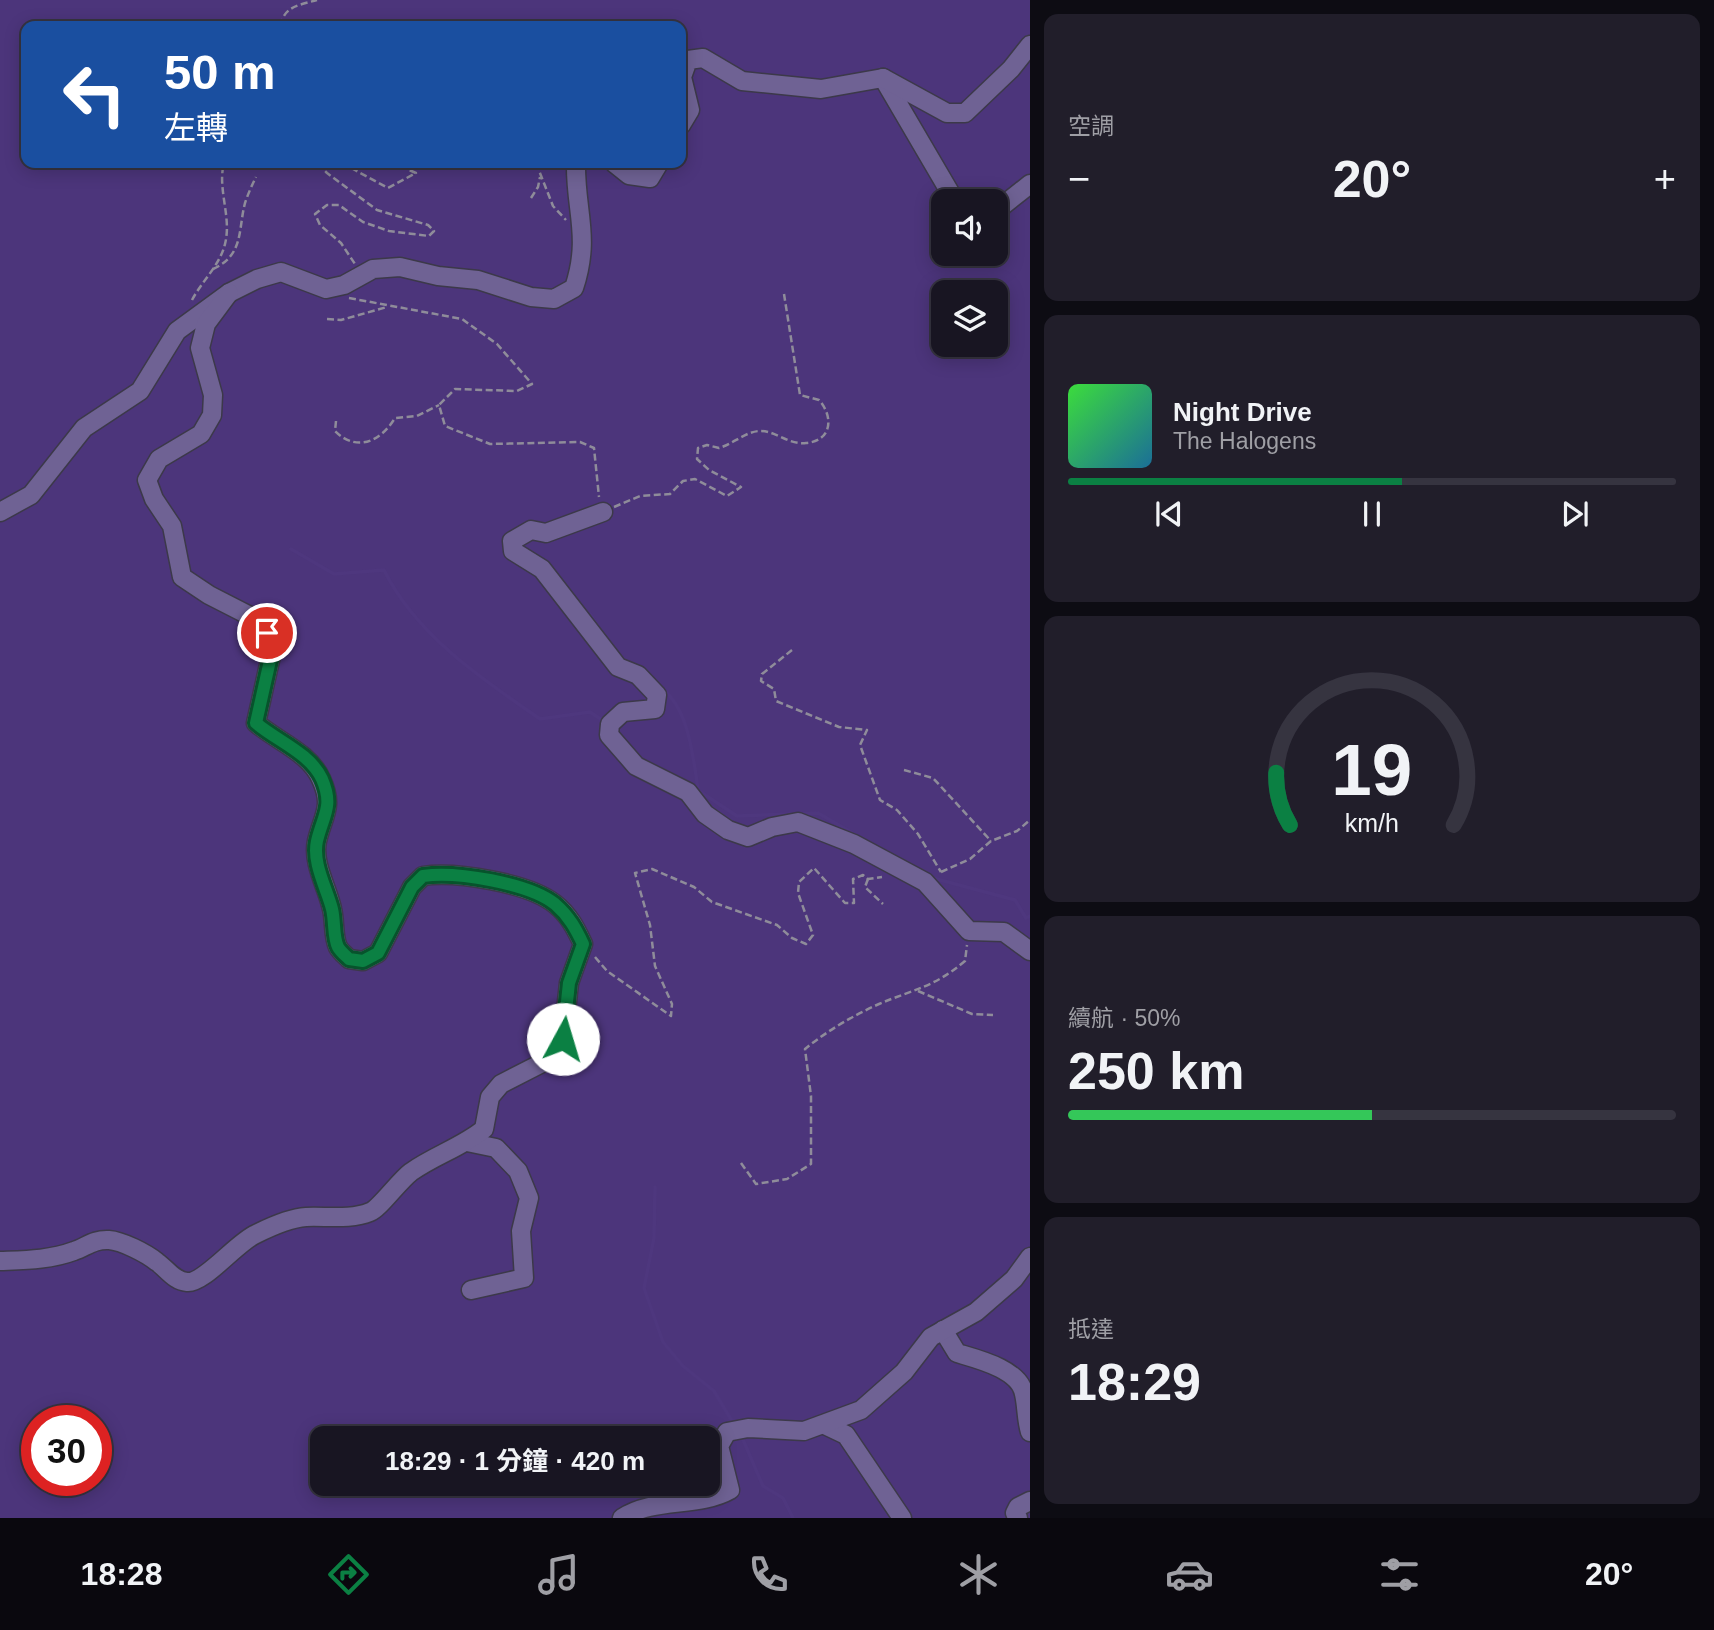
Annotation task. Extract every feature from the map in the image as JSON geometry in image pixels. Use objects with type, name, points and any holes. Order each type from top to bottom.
[{"type":"street","points":[[686,66],[688,60],[703,58],[742,81],[821,89],[883,78],[947,113],[965,113],[1011,69],[1030,45]]},
{"type":"street","points":[[883,78],[948,189]]},
{"type":"street","points":[[686,94],[690,110],[686,117]]},
{"type":"street","points":[[0,512],[31,495],[84,428],[140,391],[177,331],[229,293],[257,279],[281,272],[326,289],[373,269],[400,267],[439,276],[478,280],[531,296],[554,299],[574,288],[581,267],[583,223],[577,168]]},
{"type":"street","points":[[620,168],[629,176],[650,178],[656,168]]},
{"type":"street","points":[[1008,201],[1030,184]]},
{"type":"street","points":[[0,1261],[41,1259],[74,1251],[92,1242],[110,1240],[157,1262],[173,1277],[187,1282],[196,1281],[237,1244],[255,1234],[302,1217],[362,1215],[373,1211],[391,1189],[411,1172],[450,1148],[467,1142],[484,1129],[490,1097],[501,1084],[556,1052],[563,1039],[569,983],[583,944],[574,924],[554,903],[520,889],[457,874],[423,876],[412,887],[378,953],[363,961],[349,959],[338,947],[332,910],[316,856],[317,842],[327,816],[328,799],[321,777],[306,758],[275,740],[256,723],[271,656],[267,633],[254,618],[182,577],[172,526],[153,499],[147,480],[159,459],[201,434],[212,415],[213,396],[200,348],[206,324],[229,293]]},
{"type":"street","points":[[603,512],[547,533],[531,530],[512,541],[513,551],[542,569],[618,667],[638,675],[657,695],[655,709],[623,712],[610,724],[609,735],[636,766],[688,792],[705,814],[728,830],[748,837],[772,827],[798,822],[854,844],[908,873],[933,892],[969,931],[1004,932],[1030,951]]},
{"type":"street","points":[[467,1142],[496,1148],[518,1171],[529,1198],[521,1231],[524,1278],[471,1290]]},
{"type":"street","points":[[622,1518],[676,1501],[717,1497],[730,1490],[719,1446],[727,1432],[748,1428],[804,1431],[861,1410],[904,1371],[921,1347],[943,1330],[976,1312],[1014,1279],[1030,1257]]},
{"type":"street","points":[[943,1330],[957,1353],[990,1363],[1013,1378],[1024,1391],[1030,1432]]},
{"type":"street","points":[[825,1424],[846,1435],[902,1518]]},
{"type":"street","points":[[1018,1518],[1015,1513],[1018,1507],[1030,1502]]},
{"type":"street","points":[[1026,1518],[1030,1513]]},
{"type":"path","points":[[282,21],[289,8],[317,0]]},
{"type":"path","points":[[214,269],[225,244],[223,168]]},
{"type":"path","points":[[322,168],[377,209],[428,225],[434,231],[429,236],[389,231],[363,222],[339,205],[327,205],[315,214],[320,225],[341,243],[357,267],[359,277]]},
{"type":"path","points":[[351,168],[388,188],[416,173],[404,168]]},
{"type":"path","points":[[539,168],[559,215],[566,221],[572,216]]},
{"type":"path","points":[[531,198],[538,187],[541,173]]},
{"type":"path","points":[[189,307],[200,283],[214,269],[227,263],[240,243],[245,204],[256,177]]},
{"type":"path","points":[[326,289],[349,299],[461,319],[497,344],[533,384],[517,391],[455,390],[439,405],[417,416],[395,418],[386,434],[359,443],[345,441],[335,431],[335,421]]},
{"type":"path","points":[[439,405],[445,426],[491,444],[580,442],[594,448],[603,512],[640,496],[670,494],[683,481],[695,480],[727,496],[741,487],[709,470],[698,459],[698,448],[707,445],[719,448],[752,432],[763,430],[788,443],[808,443],[822,439],[828,429],[830,419],[819,400],[800,395],[784,294]]},
{"type":"path","points":[[327,319],[341,320],[391,306]]},
{"type":"path","points":[[792,650],[762,674],[761,681],[774,690],[776,701],[839,727],[867,730],[860,745],[880,800],[897,810],[911,826],[941,872]]},
{"type":"path","points":[[904,770],[933,778],[991,841]]},
{"type":"path","points":[[933,892],[941,872],[970,859],[991,841],[1017,831],[1030,820]]},
{"type":"path","points":[[583,944],[607,971],[671,1016],[672,1004],[655,966],[650,925],[635,873],[652,869],[694,887],[712,902],[777,925],[792,938],[806,944],[813,936],[798,893],[799,882],[814,868],[845,903],[855,904],[853,879],[863,875],[868,879],[908,873]]},
{"type":"path","points":[[868,879],[865,887],[883,904]]},
{"type":"path","points":[[741,1163],[756,1184],[787,1179],[811,1164],[811,1096],[805,1049],[827,1031],[879,1004],[943,980],[965,961],[969,931]]},
{"type":"path","points":[[918,991],[972,1014],[993,1014]]},
{"type":"shaded area","points":[[0,0],[1030,0],[1030,1518],[0,1518]]},
{"type":"waterway","points":[[291,549],[334,574],[384,570],[414,615],[432,635],[452,654],[540,719],[590,712],[605,722]]},
{"type":"waterway","points":[[590,614],[598,627]]},
{"type":"waterway","points":[[617,653],[630,664]]},
{"type":"waterway","points":[[661,688],[678,708],[684,720],[698,789]]},
{"type":"waterway","points":[[693,787],[737,816],[818,813],[868,842]]},
{"type":"waterway","points":[[929,877],[1015,900],[1026,918],[1030,916]]},
{"type":"waterway","points":[[655,1187],[654,1238],[644,1288],[663,1342],[683,1366],[714,1391],[735,1426]]},
{"type":"waterway","points":[[741,1435],[763,1486],[783,1498],[793,1518]]},
{"type":"route","points":[[267,633],[271,656],[256,723],[275,740],[306,758],[321,777],[328,799],[327,816],[317,842],[316,856],[332,910],[338,947],[349,959],[363,961],[378,953],[412,887],[423,876],[457,874],[531,892],[554,903],[574,924],[583,944],[569,983],[563,1039]]}]
